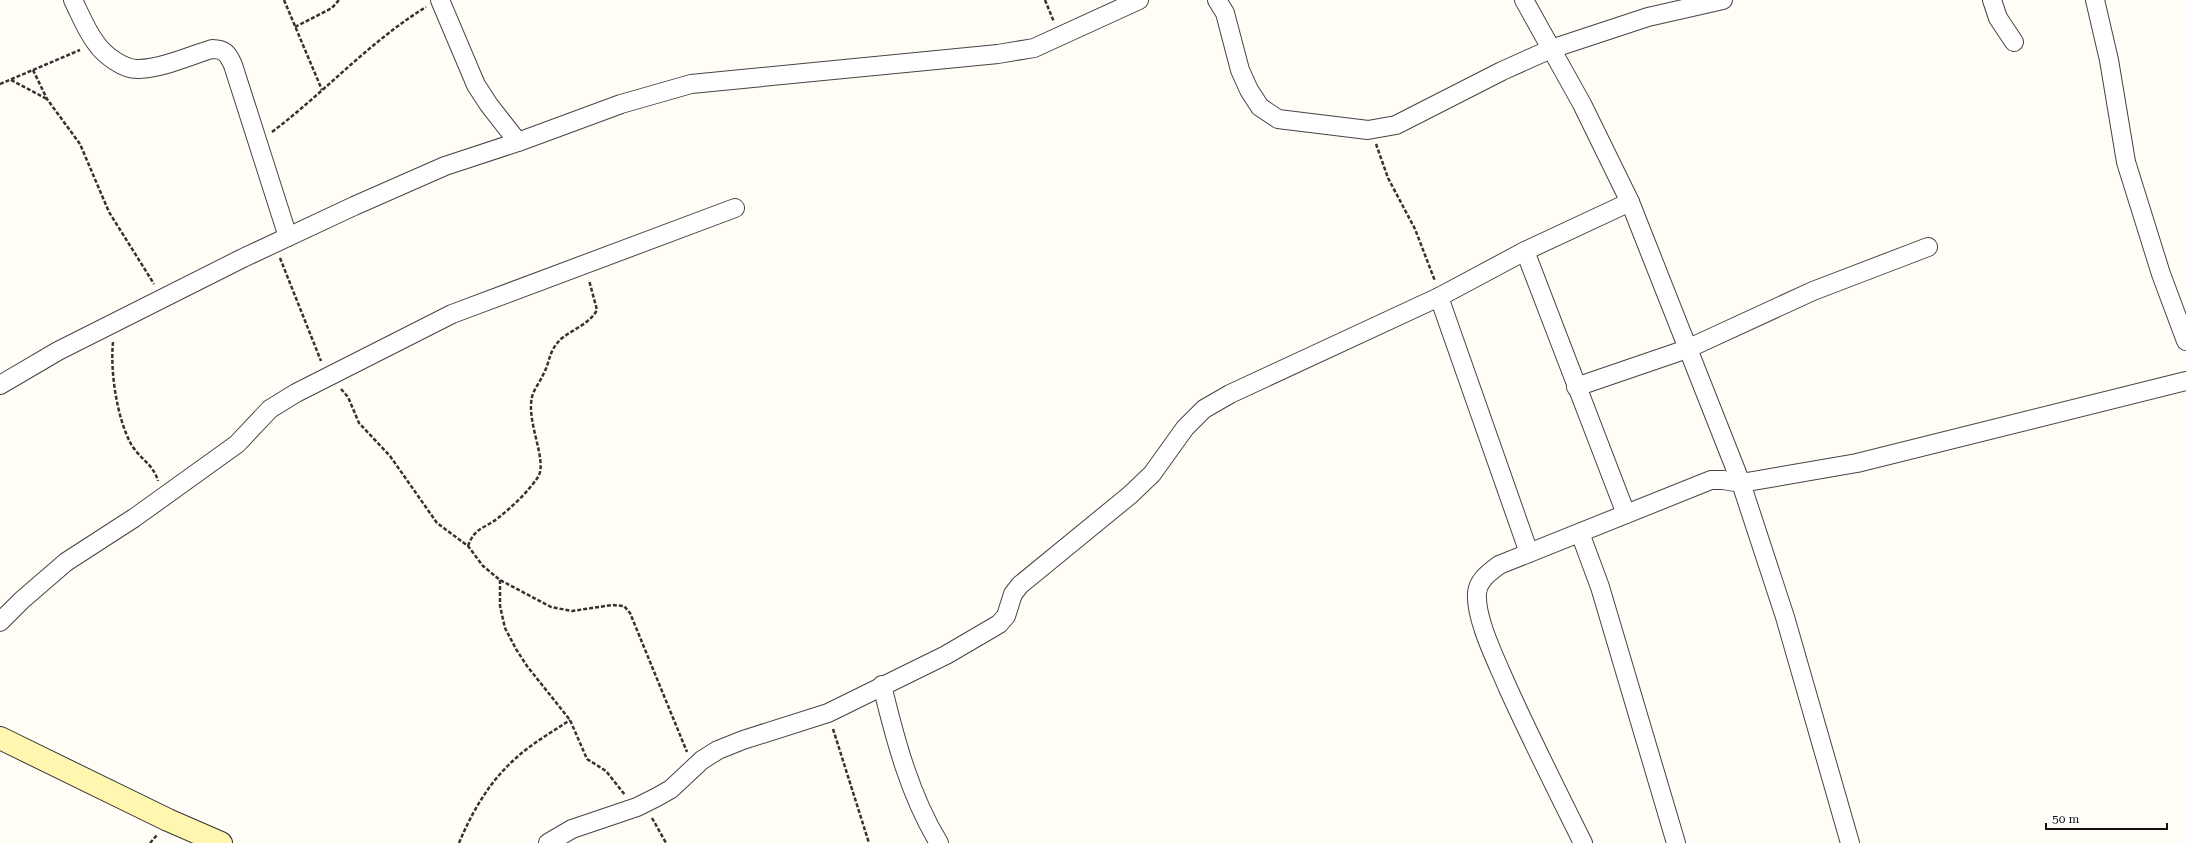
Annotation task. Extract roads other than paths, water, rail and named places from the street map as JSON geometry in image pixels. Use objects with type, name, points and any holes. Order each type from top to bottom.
[{"type":"street","points":[[72,0],[96,44],[109,56],[124,66],[138,70],[157,66],[212,49],[221,49],[228,54],[259,142],[282,240]]},
{"type":"street","points":[[0,385],[58,351],[164,297],[282,240],[445,166],[518,142],[622,104],[691,84],[998,54],[1034,48],[1139,0]]},
{"type":"street","points":[[1217,0],[1225,13],[1240,70],[1249,90],[1260,107],[1278,119],[1368,130],[1396,125],[1502,71],[1552,49],[1648,16],[1723,0]]},
{"type":"street","points":[[1524,0],[1582,104],[1630,202],[1741,483],[1785,617],[1850,843]]},
{"type":"street","points":[[1992,0],[1998,18],[2014,42]]},
{"type":"street","points":[[2094,0],[2109,60],[2126,162],[2161,274],[2186,341]]},
{"type":"street","points":[[436,2],[476,85],[518,142]]},
{"type":"street","points":[[548,843],[572,830],[640,805],[671,789],[694,767],[718,750],[743,740],[828,713],[882,686],[920,670],[999,624],[1006,616],[1013,594],[1020,585],[1152,474],[1185,428],[1204,409],[1230,394],[1279,370],[1439,297],[1525,251],[1630,202]]},
{"type":"street","points":[[0,622],[22,600],[66,562],[163,497],[237,444],[270,409],[327,376],[452,314],[735,208]]},
{"type":"street","points":[[1576,387],[1687,349],[1813,291],[1928,247]]},
{"type":"street","points":[[1525,251],[1626,514]]},
{"type":"street","points":[[1439,297],[1529,553]]},
{"type":"street","points":[[1583,843],[1521,716],[1495,659],[1481,620],[1477,593],[1483,578],[1498,565],[1711,480],[1741,483],[1857,463],[2186,381]]},
{"type":"street","points":[[1580,532],[1600,587],[1676,843]]},
{"type":"street","points":[[882,686],[906,770],[918,800],[939,843]]},
{"type":"street","points":[[0,738],[168,820],[221,843]]}]
